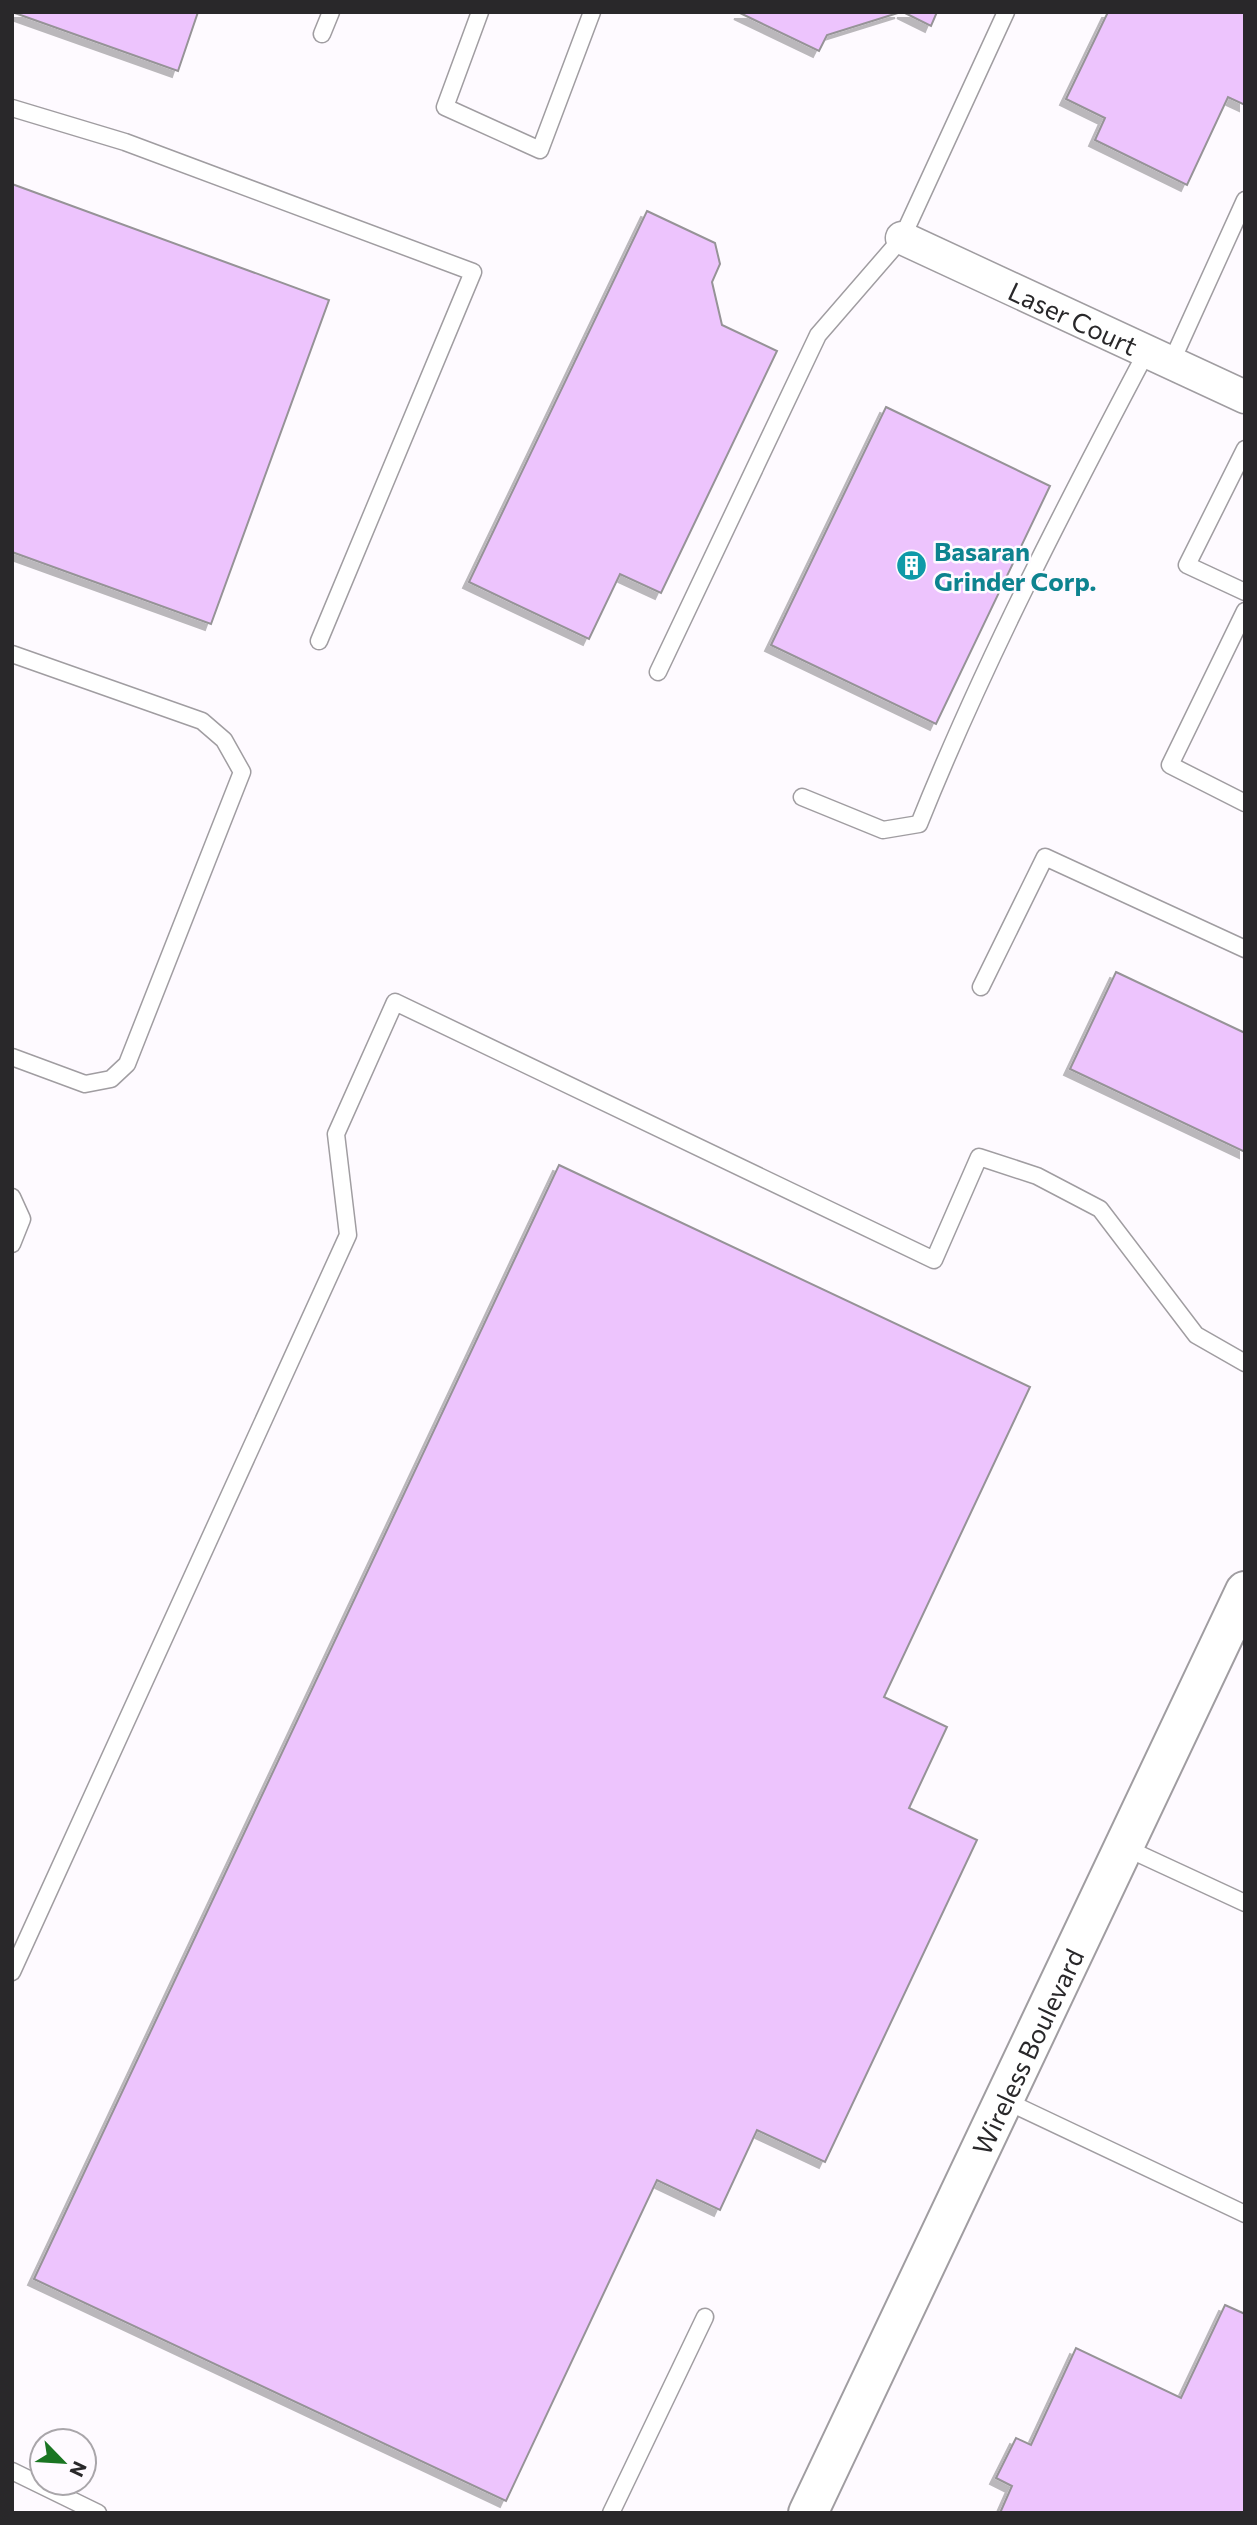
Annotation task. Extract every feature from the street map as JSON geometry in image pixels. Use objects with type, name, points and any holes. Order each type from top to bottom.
[{"type":"street","name":"Laser Court","points":[[902,238],[1245,397]]},
{"type":"street","name":"Wireless Boulevard","points":[[808,2513],[1245,1591]]},
{"type":"lane","points":[[322,34],[331,12]]},
{"type":"lane","points":[[480,12],[445,107],[540,150],[592,12]]},
{"type":"lane","points":[[658,672],[818,335],[902,238],[1006,12]]},
{"type":"lane","points":[[12,108],[125,142],[474,272],[319,641]]},
{"type":"lane","points":[[802,797],[883,830],[919,824],[953,739],[1090,459],[1159,357],[1245,200]]},
{"type":"lane","points":[[1245,449],[1187,565],[1245,592]]},
{"type":"lane","points":[[1245,611],[1170,765],[1245,803]]},
{"type":"lane","points":[[12,654],[202,720],[225,740],[242,772],[127,1064],[111,1079],[85,1084],[12,1057]]},
{"type":"lane","points":[[981,987],[1045,857],[1245,949]]},
{"type":"lane","points":[[12,1972],[348,1234],[336,1134],[395,1002],[934,1259],[979,1157],[1037,1176],[1100,1209],[1196,1335],[1245,1363]]},
{"type":"lane","points":[[12,1197],[22,1219],[12,1244]]},
{"type":"lane","points":[[1124,1847],[1245,1903]]},
{"type":"lane","points":[[1003,2100],[1245,2214]]},
{"type":"lane","points":[[611,2513],[705,2317]]},
{"type":"lane","points":[[12,2471],[98,2513]]},
{"type":"building","points":[[12,12],[198,12],[178,71]]},
{"type":"building","points":[[901,12],[827,35],[819,51],[740,13]]},
{"type":"building","points":[[903,12],[937,12],[931,26]]},
{"type":"building","points":[[1108,12],[1245,12],[1245,105],[1228,97],[1187,185],[1095,140],[1105,118],[1066,99]]},
{"type":"building","points":[[12,184],[329,300],[211,624],[12,552]]},
{"type":"building","points":[[647,211],[715,243],[720,264],[712,282],[722,325],[777,351],[661,593],[620,574],[589,639],[469,582]]},
{"type":"building","name":"Basaran Grinder Corp.","points":[[886,407],[1050,486],[936,724],[771,645]]},
{"type":"building","points":[[1116,972],[1245,1033],[1245,1152],[1070,1069]]},
{"type":"building","points":[[559,1165],[1030,1387],[884,1697],[947,1727],[909,1808],[977,1840],[825,2162],[757,2130],[720,2210],[657,2180],[506,2501],[34,2279]]},
{"type":"building","points":[[1225,2305],[1245,2314],[1245,2513],[1000,2513],[1012,2486],[996,2478],[1016,2438],[1031,2445],[1076,2348],[1181,2398]]},
{"type":"place","name":"Basaran Grinder Corp.","points":[[911,565]]}]
